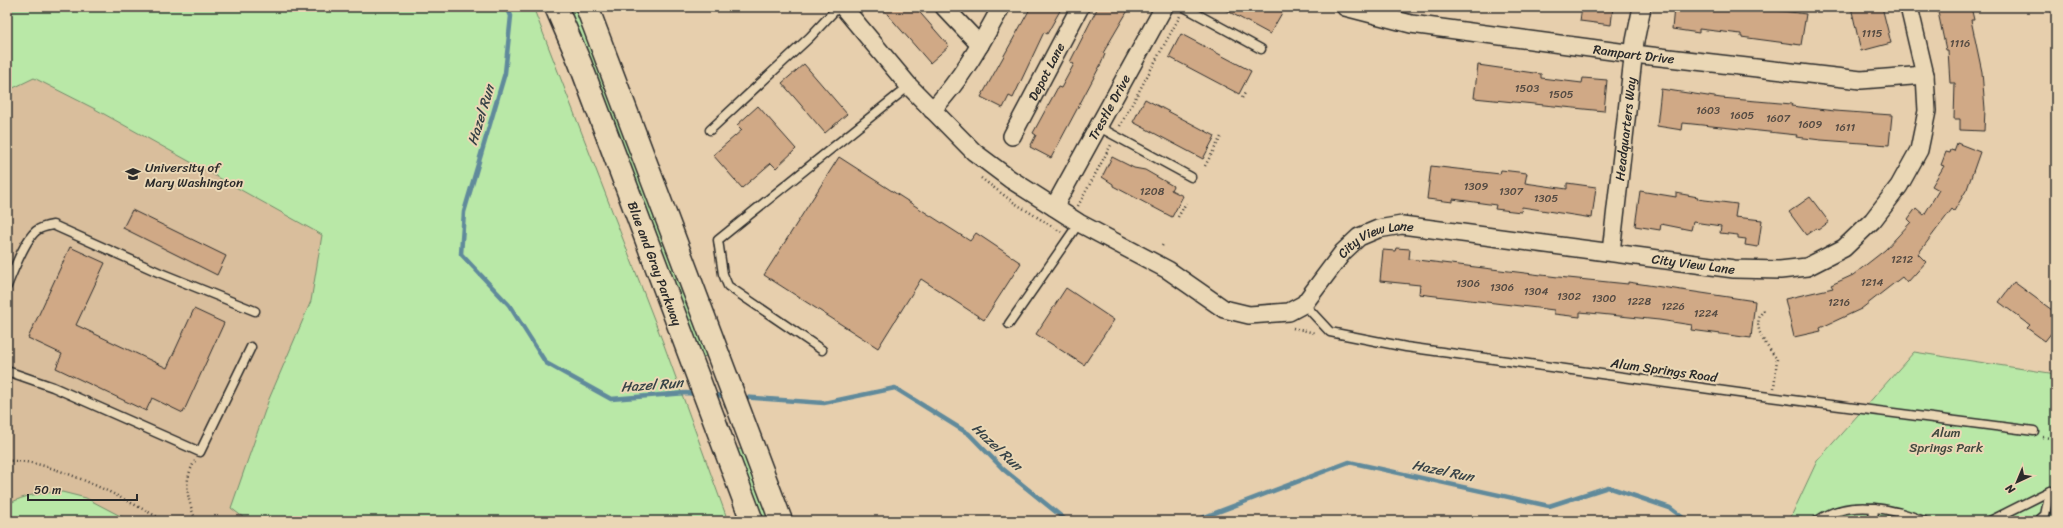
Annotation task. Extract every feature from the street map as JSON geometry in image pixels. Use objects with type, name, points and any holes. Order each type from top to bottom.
[{"type":"highway","name":"Blue and Gray Parkway","points":[[556,7],[580,63],[752,521]]},
{"type":"highway","name":"Blue and Gray Parkway","points":[[587,7],[781,521]]},
{"type":"street","points":[[843,7],[909,86],[932,110],[974,152],[1010,179],[1054,207],[1077,217],[1168,270],[1224,309],[1249,315],[1265,315],[1289,312],[1304,304]]},
{"type":"street","points":[[944,7],[980,45]]},
{"type":"street","points":[[932,110],[949,93],[980,45],[1001,7]]},
{"type":"street","name":"Depot Lane","points":[[1012,136],[1080,7]]},
{"type":"street","name":"Trestle Drive","points":[[1054,207],[1164,7]]},
{"type":"street","name":"Rampart Drive","points":[[1345,7],[1411,24],[1634,54],[1861,80],[1925,75]]},
{"type":"street","name":"Headquarters Way","points":[[1611,252],[1634,54],[1642,7]]},
{"type":"street","name":"City View Lane","points":[[1304,304],[1343,252],[1359,238],[1378,229],[1402,225],[1734,269],[1780,270],[1807,267],[1844,248],[1873,220],[1895,192],[1919,150],[1927,111],[1925,75],[1909,7]]},
{"type":"lane","points":[[710,130],[810,37],[838,7]]},
{"type":"lane","points":[[1184,7],[1261,49]]},
{"type":"lane","points":[[822,350],[728,286],[722,274],[718,240],[909,86]]},
{"type":"lane","points":[[1099,127],[1191,177]]},
{"type":"lane","points":[[1009,324],[1077,217]]},
{"type":"lane","points":[[7,286],[30,239],[40,229],[53,225],[158,272],[255,311]]},
{"type":"lane","name":"Alum Springs Road","points":[[1304,304],[1330,332],[1406,347],[1746,394],[2034,431]]},
{"type":"lane","points":[[7,370],[53,388],[200,452],[251,347]]},
{"type":"lane","points":[[1990,521],[2050,491],[2045,514],[2038,521]]},
{"type":"lane","points":[[1817,521],[1825,516],[1849,509],[1874,508],[1887,508],[1924,521]]},
{"type":"lane","points":[[1873,521],[1874,508]]},
{"type":"path","points":[[1119,129],[1180,16]]},
{"type":"path","points":[[1242,98],[1244,93]]},
{"type":"path","points":[[1205,166],[1221,137]]},
{"type":"path","points":[[1077,217],[1111,144]]},
{"type":"path","points":[[1178,217],[1186,203]]},
{"type":"path","points":[[1764,310],[1759,319],[1759,329],[1765,344],[1777,359],[1775,378]]},
{"type":"path","points":[[2056,439],[2056,444]]},
{"type":"path","points":[[196,521],[187,499],[186,486],[189,473],[200,452]]},
{"type":"path","points":[[7,461],[38,466],[68,475],[100,488],[166,521]]},
{"type":"shaded area","name":"University of Mary Washington","points":[[7,43],[509,305],[725,521],[7,521]]},
{"type":"green space","points":[[7,7],[533,7],[664,345],[728,521],[248,521],[231,508],[269,399],[311,301],[322,235],[95,109],[34,78],[7,91]]},
{"type":"green space","points":[[566,7],[578,7],[710,357],[698,356]]},
{"type":"green space","name":"Alum Springs Park","points":[[1914,352],[2056,374],[2056,521],[1789,521],[1817,461]]},
{"type":"green space","points":[[733,448],[745,450],[772,521],[760,521]]},
{"type":"green space","points":[[62,492],[86,498],[130,521],[7,521],[7,505],[14,501],[34,495]]},
{"type":"building","points":[[881,7],[915,7],[949,46],[930,63]]},
{"type":"building","points":[[1031,7],[1062,7],[1047,34],[1044,32],[1013,98],[1009,96],[1003,108],[981,97]]},
{"type":"building","points":[[1098,7],[1130,7],[1103,53],[1105,54],[1101,64],[1051,158],[1030,147],[1036,135],[1033,133],[1058,87],[1061,88],[1074,64],[1070,62]]},
{"type":"building","points":[[1220,7],[1276,7],[1283,11],[1270,34]]},
{"type":"building","points":[[1582,7],[1613,7],[1611,25],[1580,21]]},
{"type":"building","points":[[1674,7],[1724,7],[1744,9],[1745,7],[1750,7],[1806,14],[1801,45],[1741,37],[1741,34],[1699,29],[1699,33],[1672,29]]},
{"type":"building","points":[[1851,7],[1882,7],[1891,43],[1861,51]]},
{"type":"building","points":[[1937,7],[1971,7],[1974,20],[1971,20],[1982,72],[1985,109],[1984,131],[1960,130],[1960,119],[1954,119],[1955,83],[1950,83],[1948,50],[1946,50]]},
{"type":"building","points":[[1181,34],[1251,71],[1239,94],[1169,57]]},
{"type":"building","points":[[804,64],[847,114],[825,133],[782,83]]},
{"type":"building","points":[[1478,65],[1541,74],[1541,78],[1582,83],[1583,78],[1607,80],[1604,111],[1474,98]]},
{"type":"building","points":[[1661,89],[1721,98],[1792,104],[1791,106],[1835,111],[1892,115],[1889,145],[1821,140],[1796,137],[1797,135],[1683,123],[1682,130],[1657,126]]},
{"type":"building","points":[[1145,99],[1215,136],[1203,159],[1133,122]]},
{"type":"building","points":[[758,106],[796,149],[776,168],[771,163],[742,188],[713,155],[742,130],[737,125]]},
{"type":"building","points":[[1957,143],[1980,152],[1967,189],[1954,211],[1952,209],[1918,254],[1926,262],[1907,283],[1902,277],[1861,309],[1820,328],[1821,331],[1794,337],[1785,299],[1833,288],[1831,285],[1853,275],[1885,250],[1911,222],[1908,219],[1916,208],[1924,215],[1939,190],[1932,186],[1944,166],[1941,165],[1946,152],[1950,153],[1951,150],[1954,151]]},
{"type":"building","points":[[839,157],[970,241],[976,233],[1021,263],[984,320],[921,279],[878,348],[764,275]]},
{"type":"building","points":[[1112,157],[1134,168],[1145,170],[1173,186],[1171,190],[1183,196],[1172,217],[1113,186],[1113,184],[1102,177]]},
{"type":"building","points":[[1431,166],[1500,174],[1501,170],[1527,173],[1525,183],[1567,189],[1567,183],[1596,187],[1592,218],[1522,207],[1521,212],[1495,209],[1496,205],[1453,199],[1453,202],[1427,199]]},
{"type":"building","points":[[1640,191],[1676,197],[1676,193],[1698,197],[1697,199],[1737,204],[1735,217],[1762,220],[1758,247],[1745,245],[1746,239],[1738,238],[1738,235],[1720,233],[1721,226],[1693,222],[1691,230],[1661,224],[1660,230],[1635,226]]},
{"type":"building","points":[[1810,197],[1829,222],[1818,230],[1816,228],[1806,235],[1789,212]]},
{"type":"building","points":[[132,210],[226,256],[217,275],[123,228]]},
{"type":"building","points":[[70,247],[105,263],[76,325],[167,368],[194,309],[224,323],[183,413],[152,398],[146,411],[56,368],[62,354],[28,338]]},
{"type":"building","points":[[1396,248],[1410,249],[1409,259],[1558,277],[1628,284],[1628,282],[1755,301],[1751,338],[1691,330],[1692,325],[1659,320],[1580,312],[1580,317],[1554,314],[1554,310],[1419,294],[1420,285],[1380,281],[1383,250],[1395,251]]},
{"type":"building","points":[[2014,282],[2056,313],[2056,327],[2045,341],[2027,328],[2030,325],[1999,302]]},
{"type":"building","points":[[1066,288],[1114,320],[1084,365],[1036,334]]},
{"type":"waterway","name":"Hazel Run","points":[[507,7],[511,16],[505,73],[464,212],[461,254],[509,305],[546,363],[611,399],[686,393],[697,394]]},
{"type":"waterway","name":"Hazel Run","points":[[740,397],[824,403],[895,388],[969,434],[1003,469],[1067,521]]},
{"type":"waterway","name":"Hazel Run","points":[[711,395],[727,396]]},
{"type":"waterway","name":"Hazel Run","points":[[1194,521],[1349,462],[1549,506],[1608,487],[1670,508],[1687,521]]},
{"type":"place","name":"University of Mary Washington","points":[[133,174]]}]
